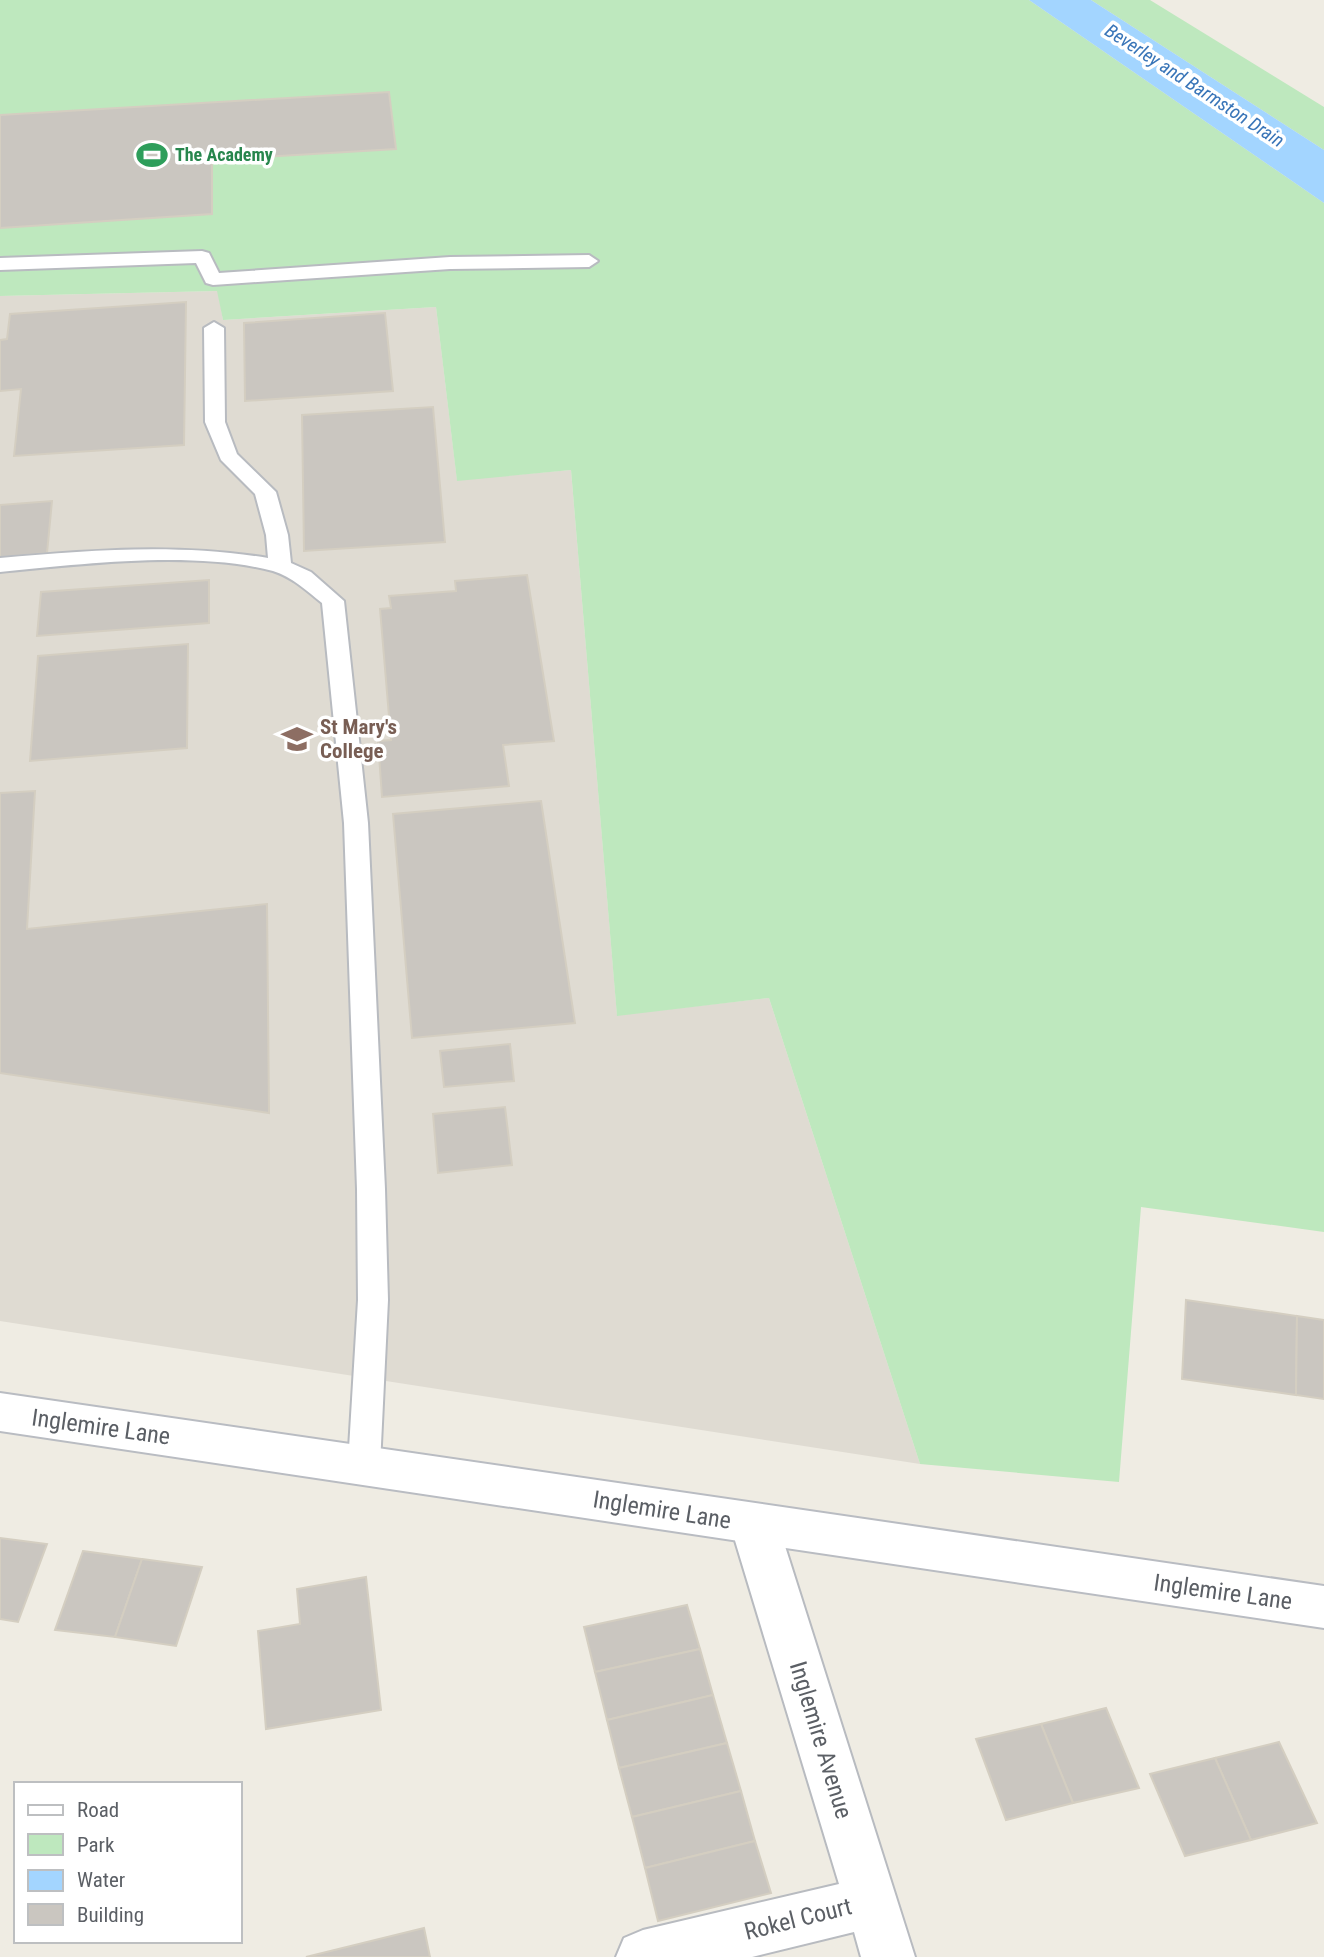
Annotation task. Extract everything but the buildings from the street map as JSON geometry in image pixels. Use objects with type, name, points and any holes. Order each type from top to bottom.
[{"type":"street","name":"Inglemire Lane","points":[[0,1412],[1324,1607]]},
{"type":"street","name":"Inglemire Avenue","points":[[754,1524],[888,1957]]},
{"type":"street","name":"Rokel Court","points":[[643,1957],[871,1902]]},
{"type":"lane","points":[[0,264],[202,257],[213,279],[450,263],[589,261]]},
{"type":"lane","points":[[214,328],[215,422],[228,456],[265,492],[277,535],[279,566]]},
{"type":"lane","points":[[0,565],[125,555],[217,556],[279,566],[303,577],[333,601],[356,823],[373,1300],[363,1465]]},
{"type":"shaded area","name":"St Mary's College","points":[[218,291],[223,320],[436,307],[457,480],[571,470],[617,1015],[769,998],[920,1464],[0,1321],[0,296]]},
{"type":"green space","points":[[0,0],[1029,0],[1324,203],[1324,1232],[1141,1207],[1119,1482],[920,1464],[769,998],[617,1016],[571,470],[457,481],[436,307],[223,320],[217,291],[0,296]]},
{"type":"green space","points":[[1091,0],[1150,0],[1324,107],[1324,150]]},
{"type":"water","name":"Beverley and Barmston Drain","points":[[1029,0],[1091,0],[1324,150],[1324,203]]},
{"type":"place","name":"The Academy","points":[[152,155]]},
{"type":"place","name":"St Mary's College","points":[[297,739]]}]
